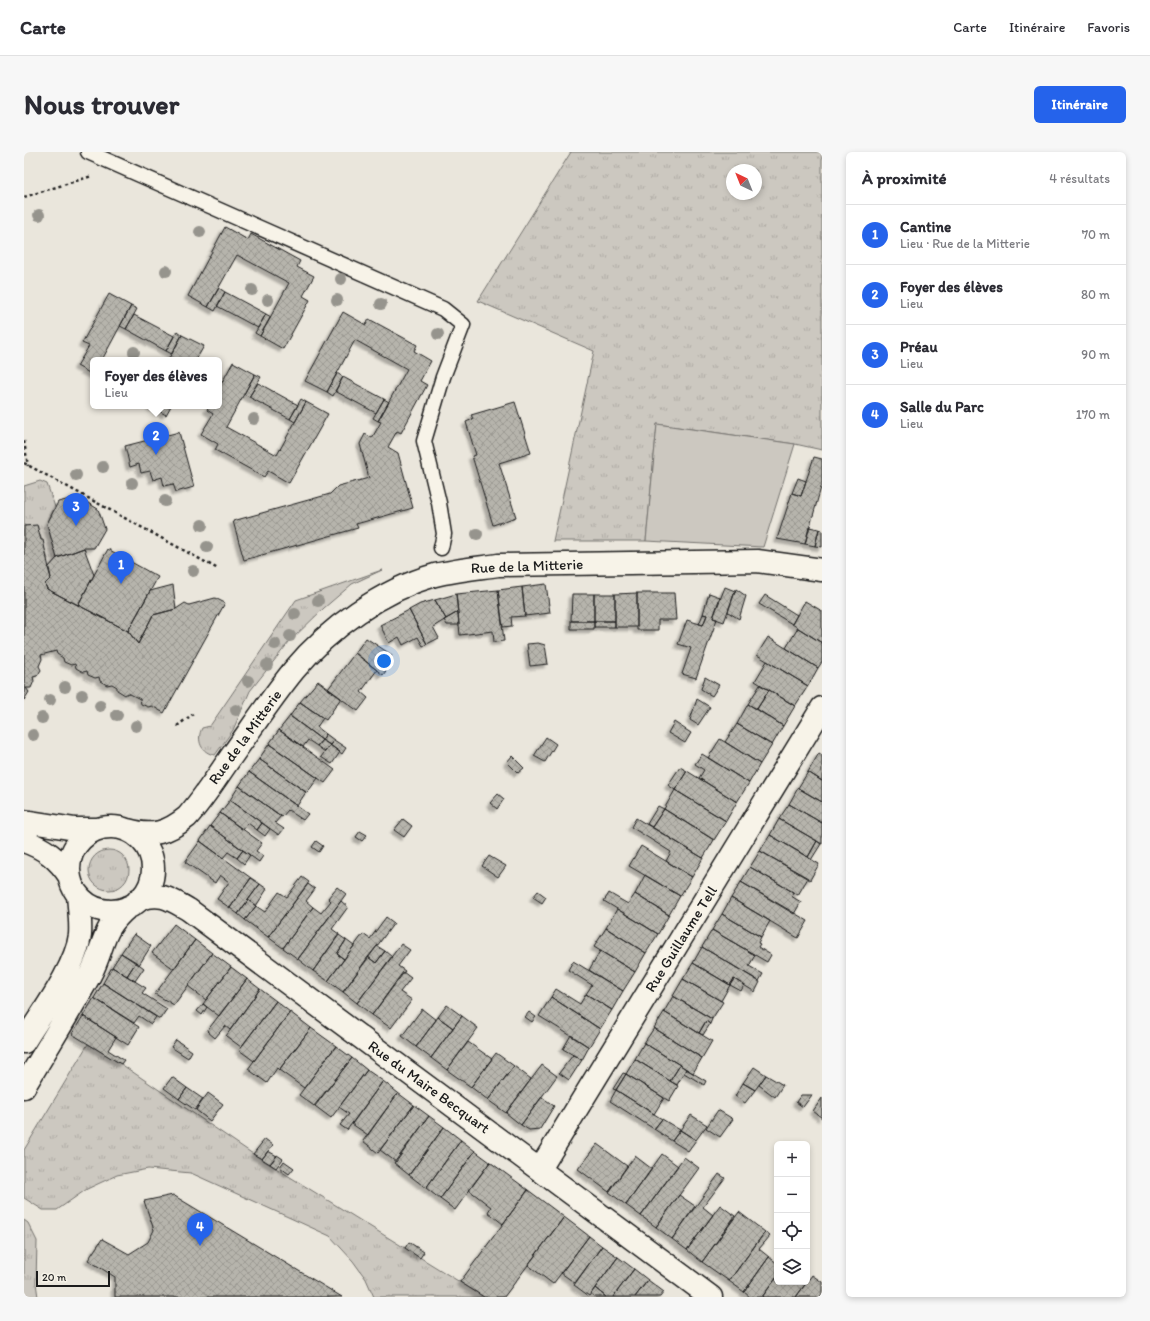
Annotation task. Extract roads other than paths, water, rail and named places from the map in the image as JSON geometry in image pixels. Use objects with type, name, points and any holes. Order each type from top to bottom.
[{"type":"street","name":"Rue de la Mitterie","points":[[128,830],[142,834],[164,831],[187,817],[283,684],[307,656],[351,618],[382,598],[410,584],[435,575],[462,569],[498,565],[757,561],[822,570]]},
{"type":"street","name":"Rue Guillaume Tell","points":[[540,1169],[822,708]]},
{"type":"street","points":[[24,821],[75,829],[97,829],[109,827],[128,830],[138,837],[147,847],[152,865],[150,883],[134,903],[117,916],[110,925],[105,934],[91,974],[24,1087]]},
{"type":"street","points":[[24,1042],[67,971],[77,947],[80,935],[74,886],[69,864],[76,845],[85,836],[97,829]]},
{"type":"street","points":[[24,841],[51,854],[62,864],[74,886],[89,904],[101,909],[115,910],[134,903]]},
{"type":"street","name":"Rue du Maire Becquart","points":[[134,903],[158,895],[166,897],[189,910],[711,1297]]},
{"type":"lane","points":[[88,152],[123,166],[444,309],[463,325],[443,377],[424,441],[439,503],[444,534],[441,548]]},
{"type":"place","name":"Foyer des élèves","points":[[156,455]]},
{"type":"place","name":"Préau","points":[[76,526]]},
{"type":"place","name":"Cantine","points":[[121,584]]},
{"type":"place","name":"Salle du Parc","points":[[200,1246]]}]
